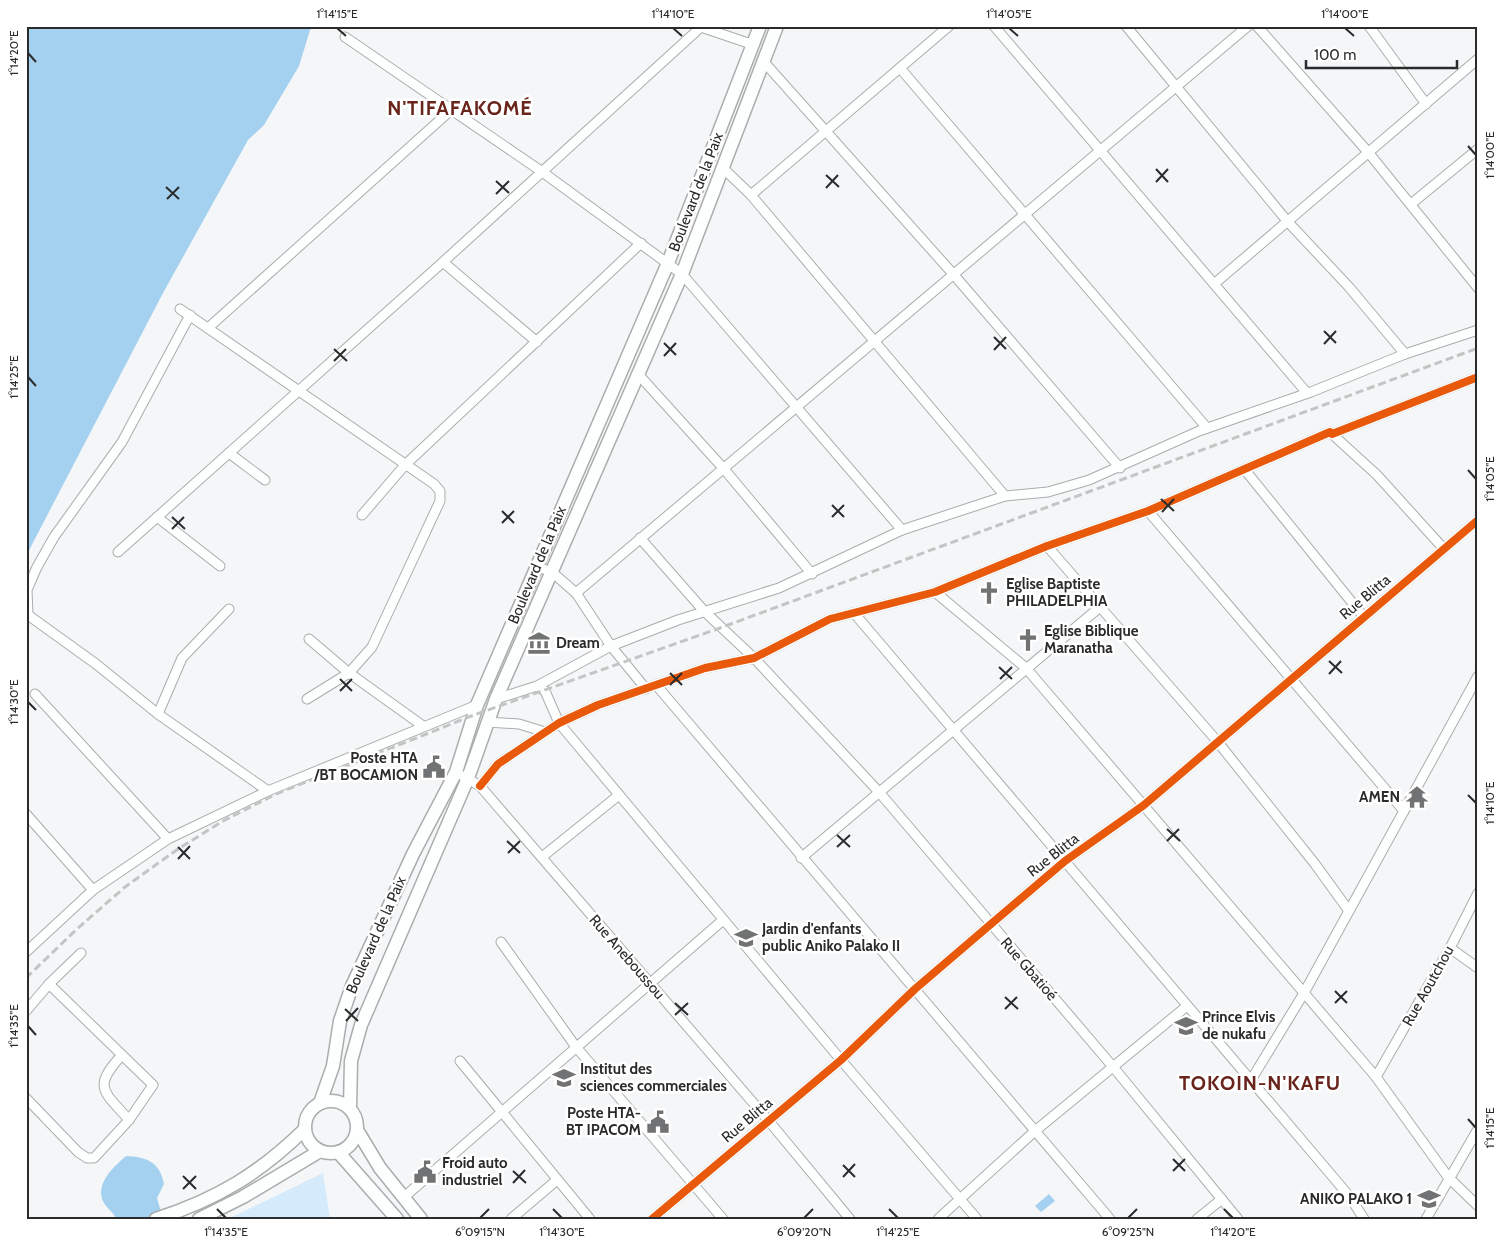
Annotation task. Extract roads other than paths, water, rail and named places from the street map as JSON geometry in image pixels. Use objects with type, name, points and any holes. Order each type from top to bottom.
[{"type":"main road","name":"Boulevard de la Paix","points":[[320,1103],[332,1066],[340,1021],[352,986],[390,902],[456,772],[478,705],[668,263],[760,26]]},
{"type":"main road","name":"Boulevard de la Paix","points":[[350,1108],[349,1080],[355,1041],[468,778],[494,704],[682,274],[724,169],[777,26]]},
{"type":"main road","points":[[390,902],[410,912]]},
{"type":"main road","points":[[320,1151],[310,1142],[305,1129],[307,1116],[320,1103],[332,1101],[350,1108],[355,1116],[357,1130],[380,1168],[421,1219]]},
{"type":"main road","points":[[156,1219],[200,1204],[245,1178],[305,1129]]},
{"type":"main road","points":[[200,1218],[243,1197],[320,1151],[338,1152],[353,1142],[357,1130]]},
{"type":"main road","points":[[338,1152],[397,1219]]},
{"type":"street","points":[[751,195],[949,26]]},
{"type":"street","points":[[994,26],[1307,393]]},
{"type":"street","points":[[1126,26],[1288,222],[1406,354]]},
{"type":"street","points":[[576,593],[1248,26]]},
{"type":"street","points":[[1257,26],[1368,152],[1478,288]]},
{"type":"street","points":[[1369,26],[1426,104]]},
{"type":"street","points":[[118,552],[443,262],[699,27],[754,44]]},
{"type":"street","points":[[345,38],[541,172],[682,274],[902,530]]},
{"type":"street","points":[[1214,284],[1426,104],[1457,74],[1478,59]]},
{"type":"street","points":[[764,62],[954,275],[1120,468]]},
{"type":"street","points":[[900,68],[1207,428]]},
{"type":"street","points":[[208,328],[450,111]]},
{"type":"street","points":[[1411,204],[1478,149]]},
{"type":"street","points":[[724,169],[751,195],[1005,496]]},
{"type":"street","points":[[362,515],[405,465],[641,243]]},
{"type":"street","points":[[443,262],[537,342]]},
{"type":"street","points":[[180,309],[300,390],[437,487],[440,501],[380,634],[364,657],[348,673],[307,699]]},
{"type":"street","points":[[190,315],[122,442],[54,537],[37,568],[27,590],[27,616],[96,664],[158,714],[268,791]]},
{"type":"street","points":[[494,704],[537,686],[611,646],[704,612],[779,588],[902,530],[1005,496],[1048,492],[1089,480],[1120,468],[1207,428],[1307,393],[1406,354],[1478,330]]},
{"type":"street","points":[[638,374],[724,469],[812,574]]},
{"type":"street","points":[[480,786],[498,764],[559,723],[598,705],[706,668],[754,658],[830,619],[935,592],[1047,546],[1148,511],[1330,432],[1332,434],[1478,377]]},
{"type":"street","points":[[1332,434],[1377,475],[1444,549]]},
{"type":"street","points":[[228,453],[265,480]]},
{"type":"street","points":[[1245,470],[1363,616]]},
{"type":"street","points":[[1148,511],[1404,811]]},
{"type":"street","points":[[157,517],[220,566]]},
{"type":"street","name":"Rue Blitta","points":[[652,1219],[841,1060],[915,989],[991,924],[1066,861],[1144,805],[1363,616],[1478,520]]},
{"type":"street","name":"Rue Gbatioé","points":[[640,538],[704,612],[754,658],[879,792],[1114,1068],[1238,1219]]},
{"type":"street","points":[[1047,546],[1217,741],[1315,864],[1349,911]]},
{"type":"street","points":[[537,566],[552,573],[576,593],[611,646],[626,662],[646,689]]},
{"type":"street","points":[[935,592],[1026,668],[1376,1078],[1448,1177],[1478,1206]]},
{"type":"street","points":[[801,858],[952,729],[1100,607]]},
{"type":"street","points":[[158,714],[182,658],[229,609]]},
{"type":"street","points":[[854,613],[1350,1197],[1364,1219]]},
{"type":"street","points":[[309,639],[348,673],[423,726]]},
{"type":"street","points":[[1251,1080],[1304,993],[1478,676]]},
{"type":"street","points":[[537,686],[545,691],[559,723],[723,920],[977,1219]]},
{"type":"street","points":[[657,686],[801,858],[1110,1219]]},
{"type":"street","points":[[35,694],[168,839]]},
{"type":"street","points":[[27,950],[94,890],[168,839],[268,791],[478,705]]},
{"type":"street","points":[[488,722],[519,724],[545,732]]},
{"type":"street","name":"Rue Aneboussou","points":[[456,772],[480,786],[768,1120],[850,1219]]},
{"type":"street","points":[[542,857],[619,795]]},
{"type":"street","points":[[26,814],[94,890]]},
{"type":"street","name":"Rue Aoutchou","points":[[1376,1078],[1450,948],[1478,894]]},
{"type":"street","points":[[403,1198],[723,920]]},
{"type":"street","points":[[501,942],[576,1047],[722,1219]]},
{"type":"street","points":[[1450,948],[1478,968]]},
{"type":"street","points":[[26,1011],[49,984],[82,953]]},
{"type":"street","points":[[26,1098],[78,1152],[87,1158],[94,1158],[129,1120],[153,1085],[49,984]]},
{"type":"street","points":[[938,1219],[1035,1131],[1114,1068],[1187,1006]]},
{"type":"street","points":[[121,1056],[107,1072],[103,1081],[104,1089],[129,1120]]},
{"type":"street","points":[[460,1061],[590,1219]]},
{"type":"street","points":[[1426,1219],[1448,1177],[1478,1129]]},
{"type":"street","points":[[511,1219],[557,1180]]},
{"type":"street","points":[[1197,1219],[1222,1200]]},
{"type":"water","points":[[26,26],[325,26],[320,29],[311,27],[299,66],[264,125],[248,140],[163,293],[26,556]]},
{"type":"water","points":[[126,1156],[146,1159],[159,1170],[164,1184],[157,1198],[163,1219],[116,1219],[104,1203],[101,1190],[103,1183],[116,1165]]},
{"type":"water","points":[[1049,1194],[1055,1201],[1041,1212],[1035,1206]]},
{"type":"railway","points":[[26,978],[77,929],[125,887],[178,849],[223,821],[276,794],[474,715],[720,628],[1478,348]]},
{"type":"place","name":"Eglise Baptiste PHILADELPHIA","points":[[989,593]]},
{"type":"place","name":"Eglise Biblique Maranatha","points":[[1028,640]]},
{"type":"place","name":"Dream","points":[[539,643]]},
{"type":"place","name":"Poste HTA /BT BOCAMION","points":[[434,767]]},
{"type":"place","name":"AMEN","points":[[1417,797]]},
{"type":"place","name":"Jardin d'enfants public Aniko Palako II","points":[[746,938]]},
{"type":"place","name":"Prince Elvis de nukafu","points":[[1186,1026]]},
{"type":"place","name":"Institut des sciences commerciales","points":[[564,1078]]},
{"type":"place","name":"Poste HTA- BT IPACOM","points":[[658,1122]]},
{"type":"place","name":"Froid auto industriel","points":[[425,1172]]},
{"type":"place","name":"ANIKO PALAKO 1","points":[[1429,1199]]},
{"type":"district","name":"N'TIFAFAKOMÉ","points":[[460,108]]},
{"type":"district","name":"TOKOIN-N'KAFU","points":[[1260,1083]]}]
